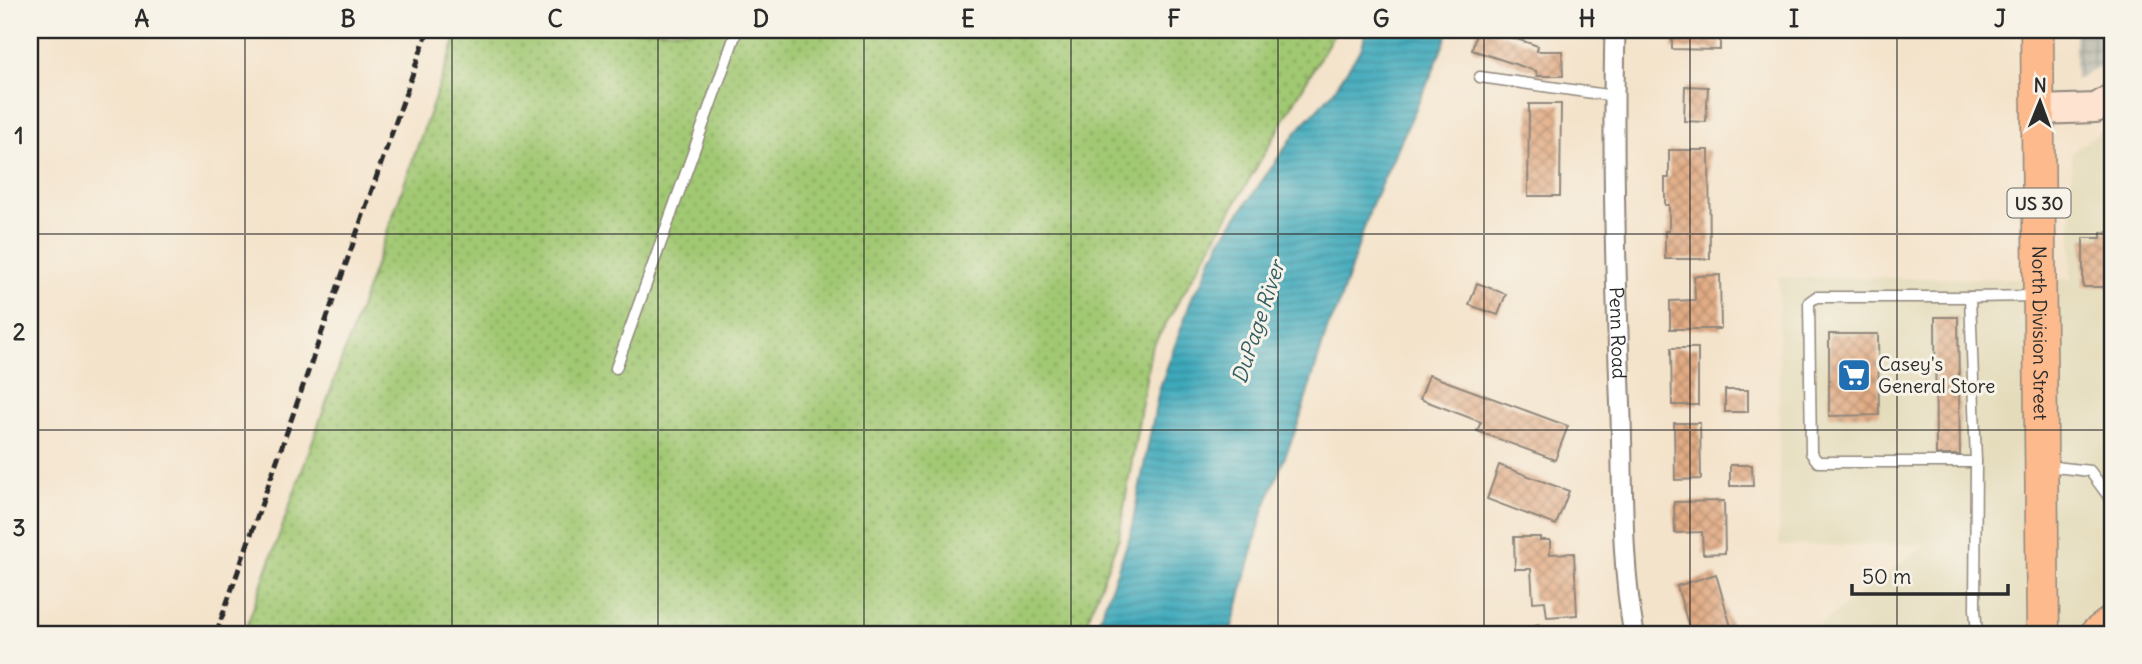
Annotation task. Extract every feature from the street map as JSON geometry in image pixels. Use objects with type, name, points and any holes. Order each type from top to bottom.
[{"type":"main road","name":"North Division Street","points":[[2036,30],[2043,634]]},
{"type":"main road","points":[[2038,110],[2096,108],[2112,98]]},
{"type":"main road","points":[[2096,634],[2112,622]]},
{"type":"street","name":"Penn Road","points":[[1615,30],[1618,345],[1627,576],[1634,634]]},
{"type":"lane","points":[[616,368],[737,30]]},
{"type":"lane","points":[[1480,78],[1614,96]]},
{"type":"lane","points":[[1976,462],[1818,462],[1811,453],[1809,302],[1816,297],[2039,296]]},
{"type":"lane","points":[[1970,297],[1976,462],[1977,634]]},
{"type":"lane","points":[[2042,465],[2090,471],[2112,501]]},
{"type":"shaded area","points":[[2075,30],[2112,30],[2112,60],[2075,80]]},
{"type":"shaded area","points":[[2112,123],[2112,634],[1808,634],[1926,544],[1779,546],[1779,277],[2071,279],[2072,152]]},
{"type":"green space","points":[[459,30],[1336,30],[1151,349],[1119,537],[1082,634],[244,634]]},
{"type":"water","name":"DuPage River","points":[[1366,30],[1449,30],[1372,204],[1337,310],[1328,327],[1298,424],[1264,509],[1232,627],[1228,634],[1094,634],[1130,536],[1159,390],[1193,295],[1203,281],[1220,241],[1297,131],[1333,92],[1362,47]]},
{"type":"building","points":[[1477,30],[1489,30],[1538,46],[1537,51],[1562,51],[1563,76],[1537,76],[1536,71],[1472,50]]},
{"type":"building","points":[[1672,30],[1720,30],[1720,50],[1672,49]]},
{"type":"building","points":[[1685,86],[1708,87],[1706,122],[1684,121]]},
{"type":"building","points":[[1529,104],[1561,104],[1560,196],[1528,196]]},
{"type":"building","points":[[1669,150],[1709,150],[1710,259],[1665,259],[1669,205],[1665,205],[1665,178],[1669,178]]},
{"type":"building","points":[[2101,232],[2111,232],[2112,287],[2083,287],[2083,238],[2101,238]]},
{"type":"building","points":[[1720,275],[1721,329],[1670,329],[1670,301],[1695,300],[1694,276]]},
{"type":"building","points":[[1477,283],[1506,294],[1498,315],[1469,305]]},
{"type":"building","name":"Casey's General Store","points":[[1935,317],[1958,317],[1960,455],[1936,455]]},
{"type":"building","name":"Casey's General Store","points":[[1829,334],[1878,334],[1879,415],[1829,416]]},
{"type":"building","points":[[1671,348],[1698,348],[1698,405],[1672,405]]},
{"type":"building","points":[[1429,375],[1568,426],[1555,460],[1477,431],[1481,422],[1420,399]]},
{"type":"building","points":[[1725,390],[1748,390],[1748,412],[1725,412]]},
{"type":"building","points":[[1674,423],[1700,423],[1701,479],[1675,480]]},
{"type":"building","points":[[1499,465],[1569,491],[1556,525],[1487,499]]},
{"type":"building","points":[[1730,465],[1752,465],[1753,486],[1730,486]]},
{"type":"building","points":[[1724,501],[1725,553],[1703,554],[1702,532],[1675,533],[1674,502]]},
{"type":"building","points":[[1514,537],[1540,537],[1540,540],[1550,540],[1550,554],[1574,553],[1577,615],[1547,617],[1545,601],[1533,602],[1531,569],[1515,569]]},
{"type":"building","points":[[1716,574],[1733,634],[1691,634],[1677,586]]},
{"type":"railway","points":[[216,634],[428,30]]},
{"type":"place","name":"Casey's General Store","points":[[1854,375]]}]
